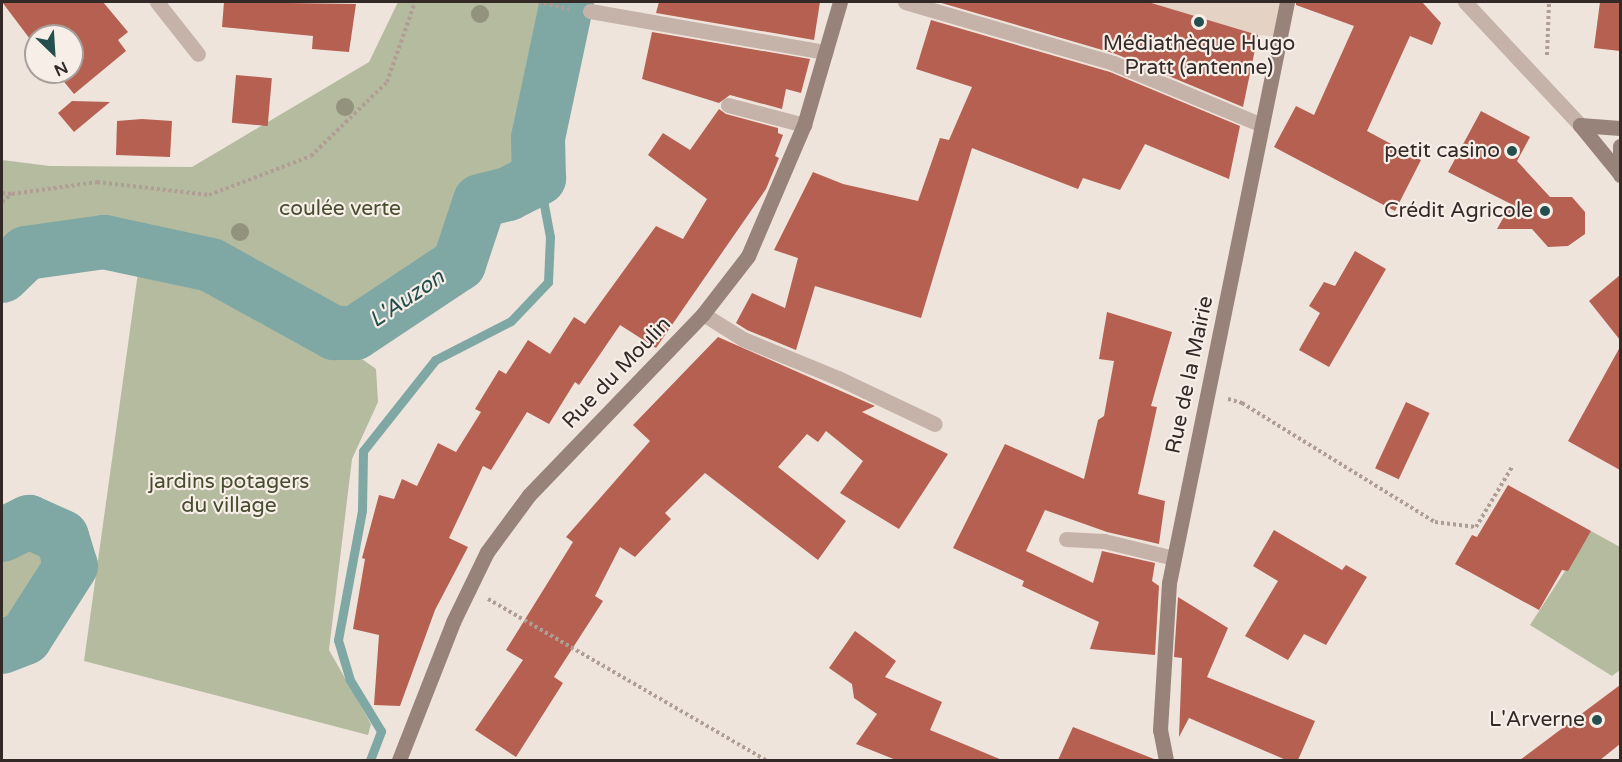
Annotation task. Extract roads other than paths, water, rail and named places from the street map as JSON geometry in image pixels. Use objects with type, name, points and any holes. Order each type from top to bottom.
[{"type":"main road","name":"Rue du Moulin","points":[[399,760],[487,552],[529,495],[703,314],[748,256],[804,125],[840,2]]},
{"type":"main road","name":"Rue de la Mairie","points":[[1166,760],[1160,730],[1168,583],[1287,2]]},
{"type":"main road","points":[[1580,124],[1620,128]]},
{"type":"main road","points":[[1580,124],[1620,175]]},
{"type":"main road","points":[[1620,146],[1620,175]]},
{"type":"street","points":[[157,2],[198,54]]},
{"type":"street","points":[[905,2],[1113,63],[1262,125]]},
{"type":"street","points":[[1465,2],[1580,124]]},
{"type":"street","points":[[590,11],[825,52]]},
{"type":"street","points":[[728,105],[804,125]]},
{"type":"street","points":[[703,314],[743,339],[838,378],[935,424]]},
{"type":"street","points":[[1066,539],[1104,541],[1174,558]]},
{"type":"waterway","name":"L'Auzon","points":[[2,276],[26,253],[104,242],[211,265],[334,333],[355,333],[459,264],[480,201],[508,194],[539,178],[538,138],[567,2]]},
{"type":"waterway","points":[[370,760],[381,731],[350,680],[338,640],[362,510],[363,451],[435,360],[511,321],[548,282],[550,237],[539,178]]},
{"type":"waterway","name":"L'Auzon","points":[[2,535],[29,522],[62,537],[71,566],[25,638],[2,647]]},
{"type":"place","name":"Médiathèque Hugo Pratt (antenne)","points":[[1199,22]]},
{"type":"place","name":"petit casino","points":[[1512,151]]},
{"type":"place","name":"Crédit Agricole","points":[[1545,211]]},
{"type":"place","name":"L'Arverne","points":[[1597,720]]},
{"type":"park label","name":"coulée verte","points":[[340,209]]},
{"type":"park label","name":"jardins potagers du village","points":[[229,494]]}]
